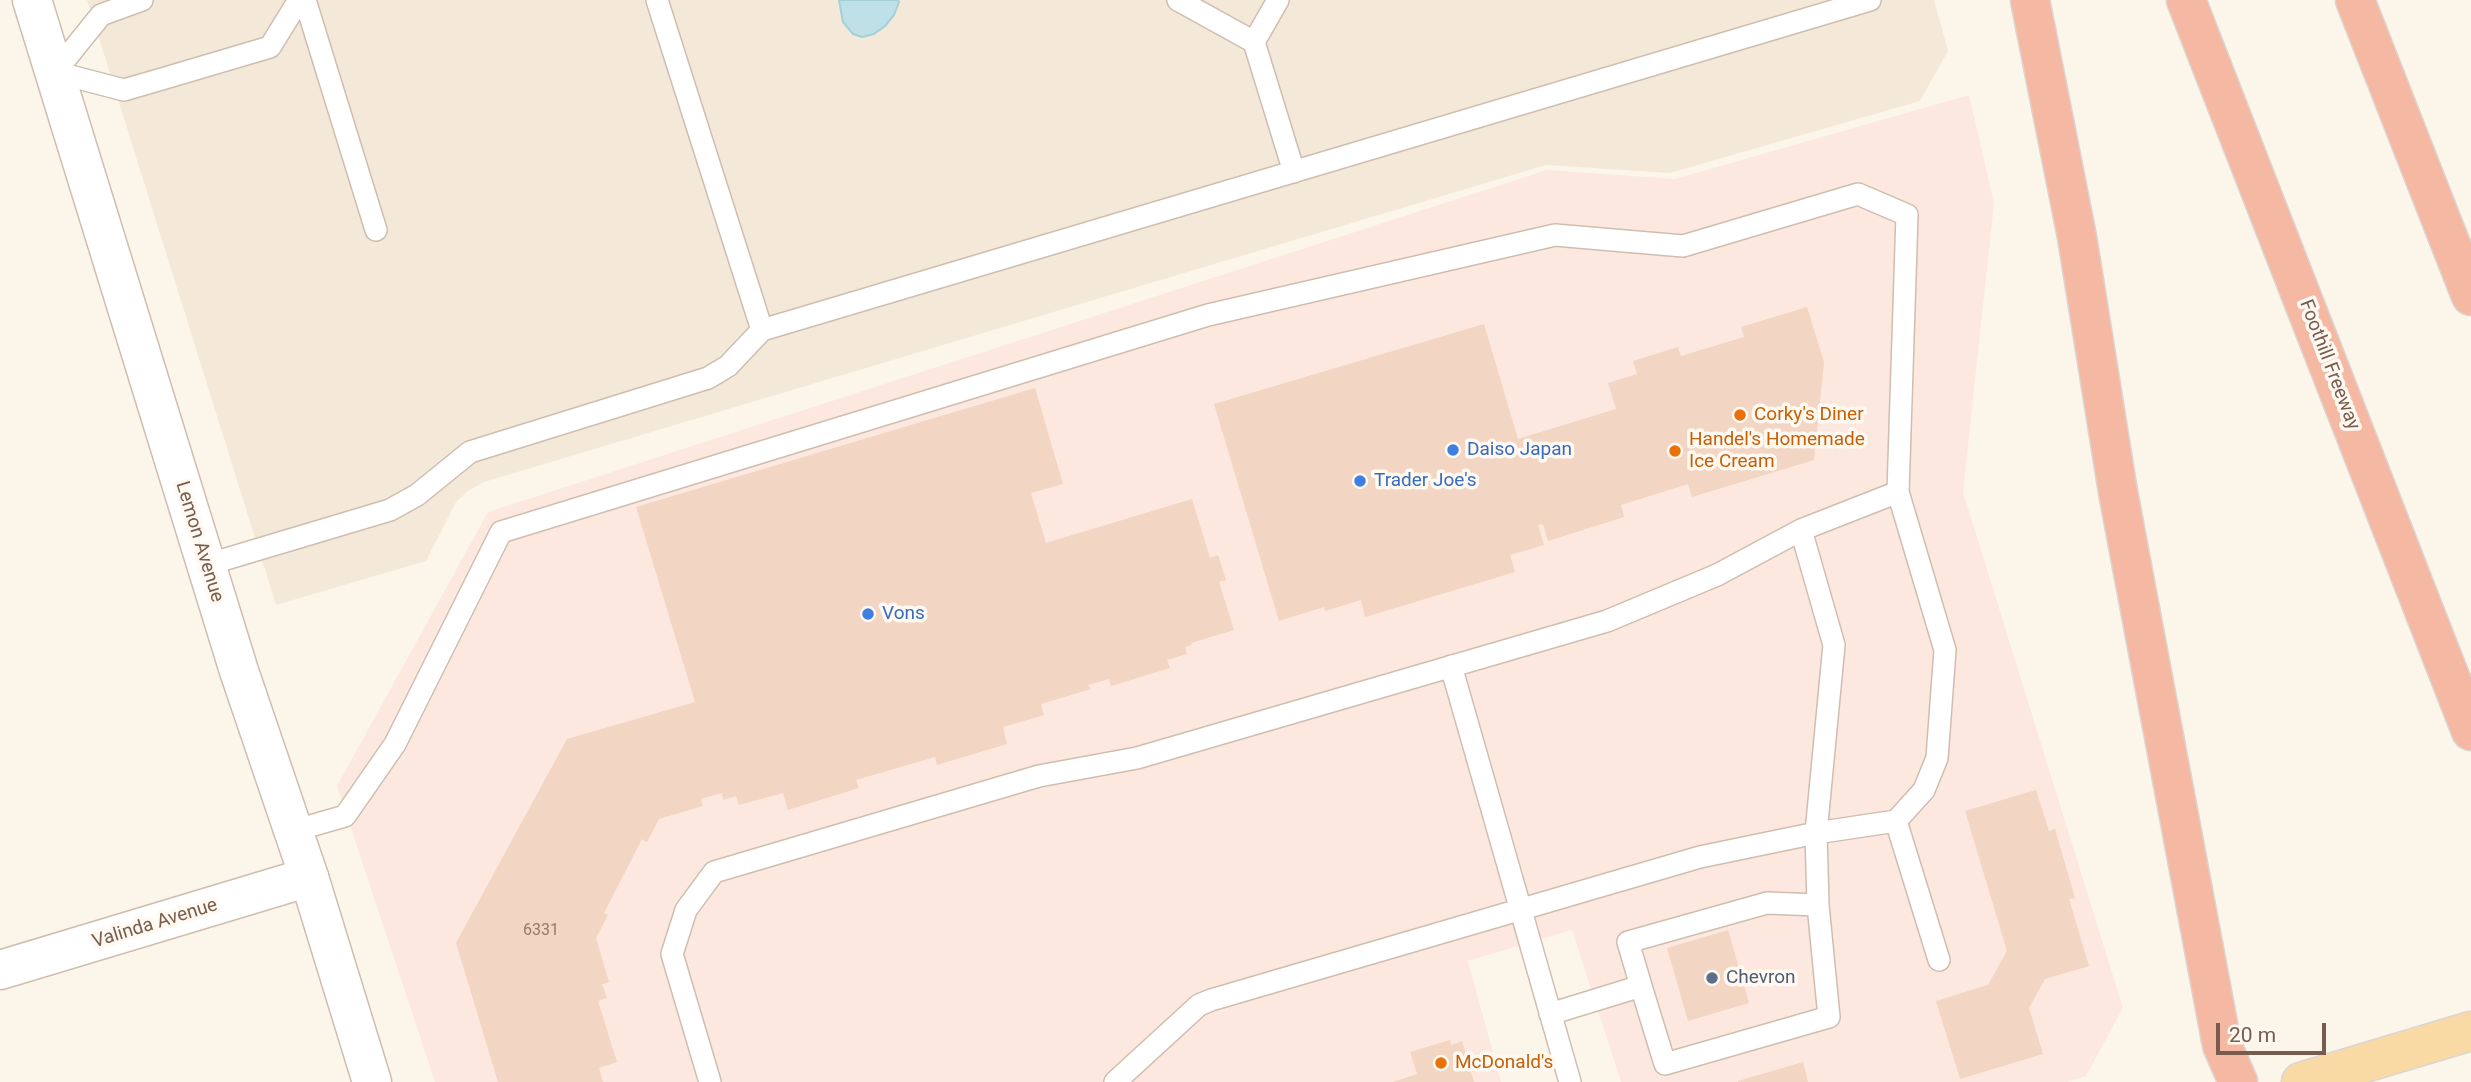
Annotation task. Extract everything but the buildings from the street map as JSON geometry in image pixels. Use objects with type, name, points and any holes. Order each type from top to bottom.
[{"type":"highway","points":[[2030,0],[2077,237],[2118,492],[2222,1045],[2238,1082]]},
{"type":"highway","name":"Foothill Freeway","points":[[2186,0],[2471,731]]},
{"type":"highway","points":[[2355,0],[2471,296]]},
{"type":"main road","points":[[2301,1082],[2471,1031]]},
{"type":"street","name":"Lemon Avenue","points":[[32,0],[239,671],[309,877],[372,1082]]},
{"type":"street","name":"Valinda Avenue","points":[[0,970],[309,877]]},
{"type":"lane","points":[[142,0],[101,15],[55,72],[124,90],[184,73],[270,47],[299,0]]},
{"type":"lane","points":[[305,0],[376,230]]},
{"type":"lane","points":[[657,0],[762,330]]},
{"type":"lane","points":[[1178,0],[1255,43],[1294,172]]},
{"type":"lane","points":[[1255,43],[1278,0]]},
{"type":"lane","points":[[206,565],[390,510],[417,495],[470,452],[708,378],[728,366],[762,330],[1870,0]]},
{"type":"lane","points":[[293,831],[345,816],[395,744],[501,532],[1208,315],[1555,235],[1683,246],[1858,194],[1908,215],[1898,492],[1945,650],[1937,758],[1924,790],[1896,821],[1816,833],[1700,857],[1211,1000],[1199,1005],[1115,1082]]},
{"type":"lane","points":[[710,1082],[673,954],[686,910],[714,872],[1040,776],[1138,758],[1607,621],[1717,575],[1801,530],[1898,492]]},
{"type":"lane","points":[[1801,530],[1834,645],[1816,833],[1818,905],[1829,1017],[1665,1065],[1628,942],[1767,903],[1818,905]]},
{"type":"lane","points":[[1451,666],[1570,1082]]},
{"type":"lane","points":[[1896,821],[1939,960]]},
{"type":"lane","points":[[1550,1014],[1641,986]]},
{"type":"shaded area","points":[[87,0],[1934,0],[1948,51],[1920,101],[1670,173],[1546,165],[484,482],[456,502],[426,561],[276,605]]},
{"type":"shaded area","points":[[1969,95],[1994,203],[1963,492],[2123,1008],[2086,1076],[2067,1082],[1621,1082],[1572,930],[1468,961],[1501,1082],[435,1082],[337,786],[488,512],[1547,170],[1675,179]]},
{"type":"water","points":[[839,0],[899,2],[894,15],[885,26],[874,34],[862,37],[853,34],[843,22]]},
{"type":"place","name":"Corky's Diner","points":[[1740,415]]},
{"type":"place","name":"Daiso Japan","points":[[1453,450]]},
{"type":"place","name":"Handel's Homemade Ice Cream","points":[[1675,451]]},
{"type":"place","name":"Trader Joe's","points":[[1360,481]]},
{"type":"place","name":"Vons","points":[[868,614]]},
{"type":"place","name":"Chevron","points":[[1712,978]]},
{"type":"place","name":"McDonald's","points":[[1441,1063]]}]
